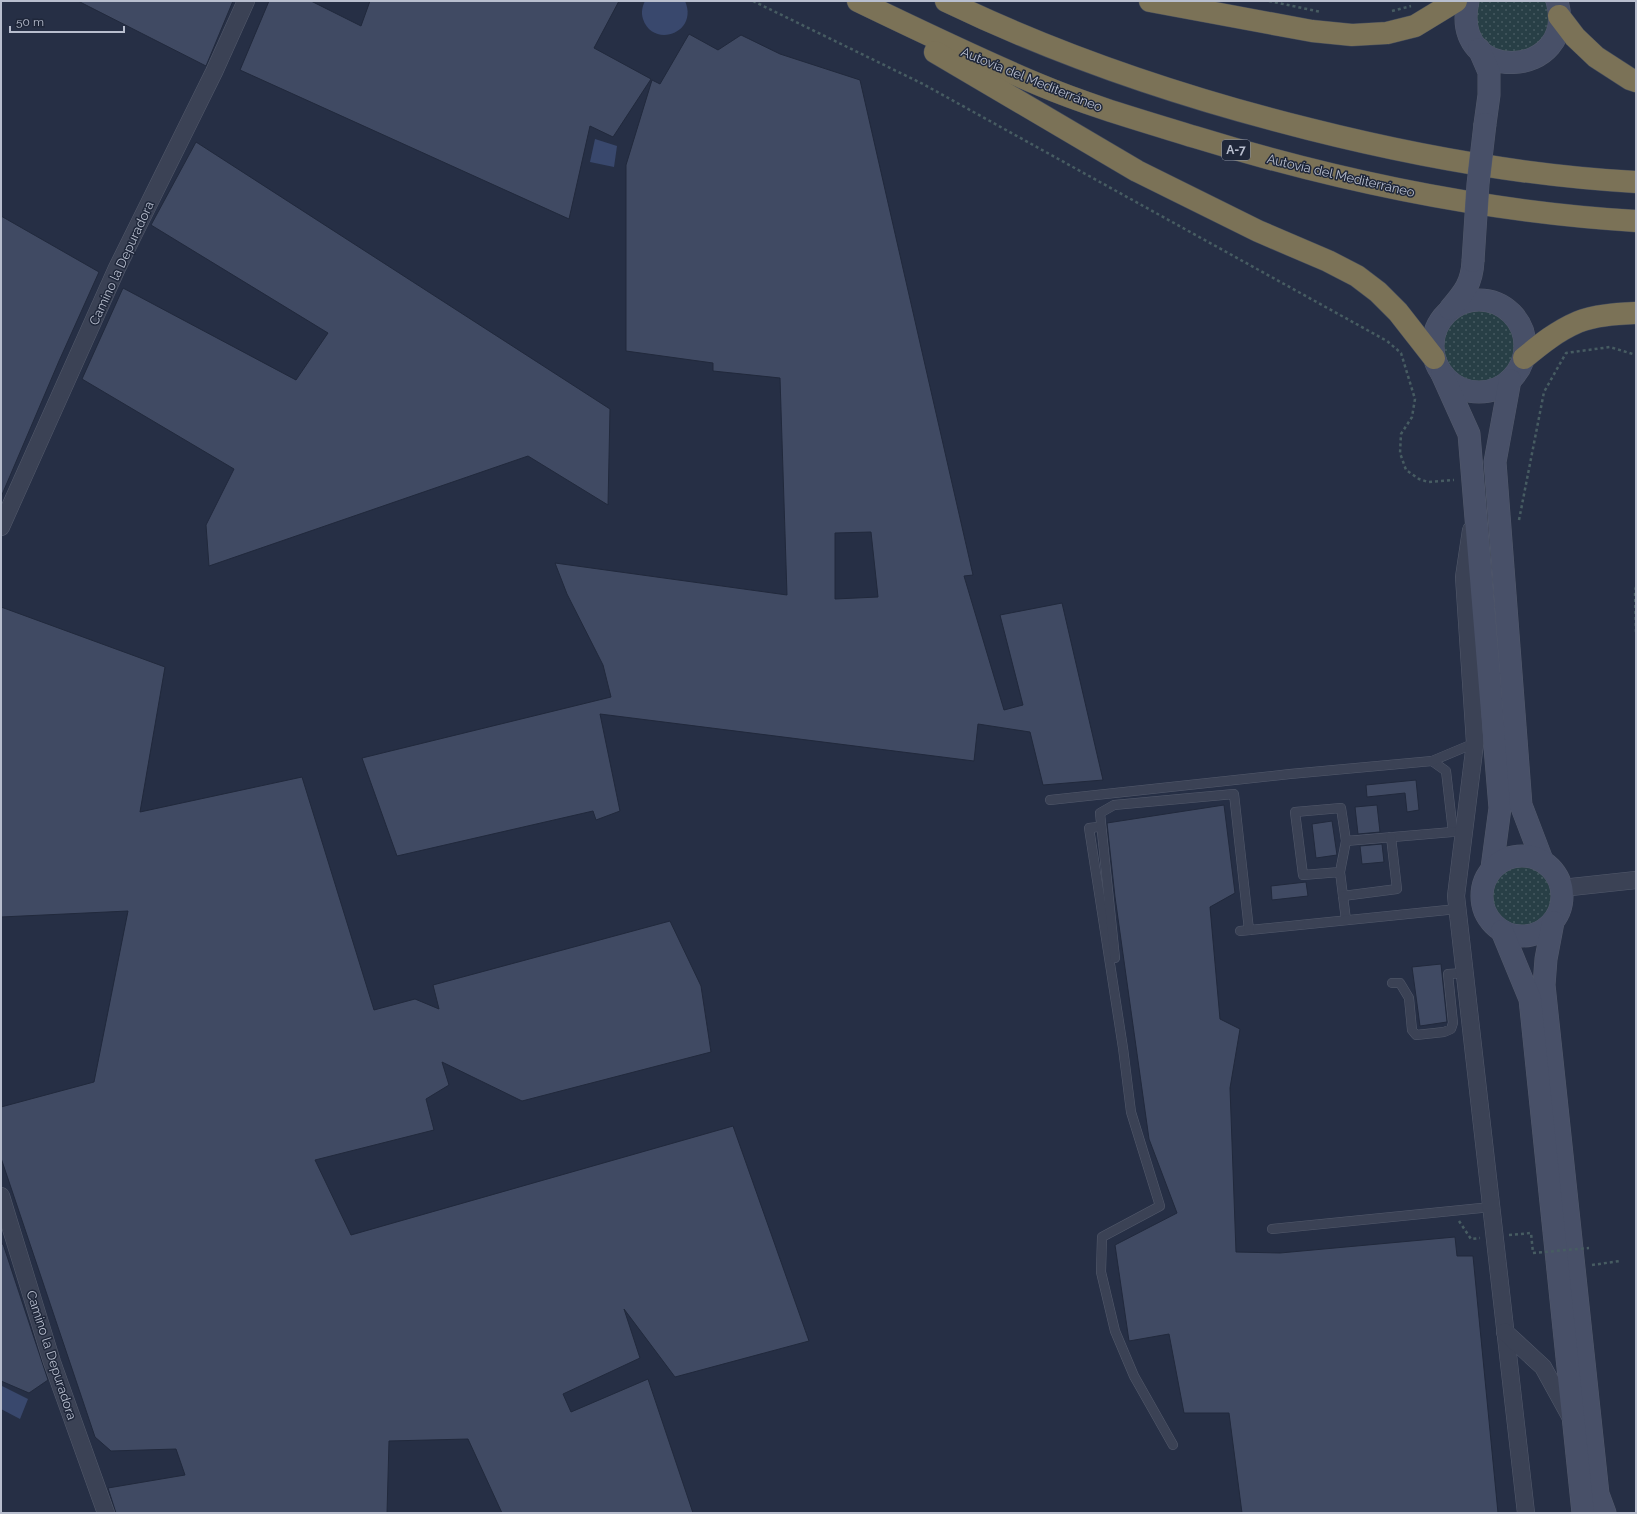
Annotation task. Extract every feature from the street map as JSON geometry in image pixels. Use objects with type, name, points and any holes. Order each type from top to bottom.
[{"type":"highway","points":[[848,1],[1137,171],[1258,231],[1328,261],[1357,276],[1378,292],[1398,312],[1438,366]]},
{"type":"highway","name":"Autovía del Mediterráneo","points":[[858,1],[949,45],[1041,86],[1128,117],[1249,154],[1353,180],[1488,205],[1636,221]]},
{"type":"highway","points":[[946,1],[1063,52],[1140,80],[1267,118],[1361,142],[1479,164],[1602,180],[1636,182]]},
{"type":"highway","points":[[1150,1],[1312,31],[1352,35],[1387,33],[1415,26],[1456,1]]},
{"type":"highway","points":[[1558,8],[1575,37],[1596,57],[1630,80],[1636,81]]},
{"type":"highway","points":[[1524,358],[1551,336],[1579,322],[1614,314],[1636,313]]},
{"type":"main road","points":[[1468,1],[1466,23],[1470,37],[1479,49],[1489,58],[1502,62],[1515,64],[1528,61]]},
{"type":"main road","points":[[1489,95],[1504,76],[1541,54],[1551,43],[1558,30],[1558,8]]},
{"type":"main road","points":[[1479,49],[1489,72],[1489,95],[1478,184],[1473,266],[1465,292],[1440,321],[1434,333],[1432,346],[1438,366],[1469,434],[1471,478],[1475,508],[1500,808],[1492,868]]},
{"type":"main road","points":[[1438,366],[1453,384],[1467,391],[1482,392],[1497,388],[1510,380],[1518,370],[1524,358],[1525,345],[1523,332],[1517,320],[1509,311],[1481,292],[1473,266]]},
{"type":"main road","points":[[1448,312],[1459,304],[1472,300],[1485,300],[1498,304]]},
{"type":"main road","points":[[1510,380],[1495,462],[1522,805],[1542,860]]},
{"type":"main road","points":[[1516,856],[1529,856],[1542,860],[1558,877],[1562,888],[1560,912],[1553,922],[1543,931],[1529,936],[1515,936],[1502,931],[1492,924],[1485,914],[1482,902],[1482,890],[1485,878],[1492,868],[1503,860],[1516,856]]},
{"type":"main road","points":[[1553,922],[1546,959],[1544,985],[1598,1494],[1605,1513]]},
{"type":"main road","points":[[1502,931],[1530,999],[1573,1422],[1580,1506]]},
{"type":"street","name":"Camino la Depuradora","points":[[1,527],[117,268],[214,72],[246,1]]},
{"type":"street","points":[[1475,508],[1464,577],[1475,743],[1459,831],[1456,896],[1526,1513]]},
{"type":"street","points":[[1562,888],[1636,880]]},
{"type":"street","name":"Camino la Depuradora","points":[[1,1196],[52,1362],[106,1513]]},
{"type":"street","points":[[1505,1332],[1543,1367],[1573,1422]]},
{"type":"lane","points":[[1050,800],[1290,774],[1432,761],[1475,743]]},
{"type":"lane","points":[[1346,840],[1459,831],[1446,771],[1432,761]]},
{"type":"lane","points":[[1111,968],[1116,963],[1100,813],[1114,805],[1234,794],[1245,930],[1457,909]]},
{"type":"lane","points":[[1340,872],[1304,875],[1295,812],[1341,808],[1346,840],[1340,872],[1346,920]]},
{"type":"lane","points":[[1098,827],[1089,828],[1123,1048],[1131,1112],[1160,1206],[1102,1237],[1101,1272],[1115,1331],[1134,1376],[1173,1445]]},
{"type":"lane","points":[[1343,896],[1397,889],[1391,837]]},
{"type":"lane","points":[[1392,983],[1400,983],[1408,998],[1412,1030],[1416,1035],[1444,1032],[1451,1029],[1453,1023],[1448,974],[1465,973]]},
{"type":"lane","points":[[1272,1229],[1491,1207]]},
{"type":"path","points":[[753,1],[923,84],[1387,341],[1401,353],[1415,399],[1412,417],[1401,434],[1400,453],[1406,470],[1419,479],[1428,482],[1471,478]]},
{"type":"path","points":[[1269,1],[1322,12]]},
{"type":"path","points":[[1388,12],[1417,4]]},
{"type":"path","points":[[1518,522],[1544,392],[1566,353],[1610,347],[1636,355]]},
{"type":"path","points":[[1636,587],[1636,632]]},
{"type":"path","points":[[1516,1234],[1531,1233],[1533,1253],[1588,1248]]},
{"type":"path","points":[[1591,1265],[1620,1261]]},
{"type":"shaded area","points":[[1475,1],[1548,1],[1551,21],[1540,44],[1518,56],[1481,44],[1472,6]]},
{"type":"shaded area","points":[[1478,306],[1492,309],[1505,317],[1513,330],[1516,344],[1513,358],[1505,371],[1492,379],[1478,382],[1464,379],[1451,371],[1443,358],[1440,344],[1443,330],[1451,317],[1464,309]]},
{"type":"shaded area","points":[[1522,862],[1535,865],[1546,872],[1553,883],[1556,896],[1553,909],[1546,920],[1535,927],[1522,930],[1509,927],[1498,920],[1491,909],[1488,896],[1491,883],[1498,872],[1509,865]]},
{"type":"water","points":[[645,1],[685,1],[688,12],[686,22],[680,29],[673,33],[664,35],[656,33],[648,28],[643,19],[642,10]]},
{"type":"water","points":[[595,139],[617,146],[614,167],[590,162]]},
{"type":"water","points":[[2,1386],[28,1399],[20,1419],[1,1409]]},
{"type":"building","points":[[78,1],[233,1],[206,66]]},
{"type":"building","points":[[269,1],[311,1],[361,26],[370,1],[619,1],[594,48],[651,79],[613,137],[590,126],[569,219],[240,70]]},
{"type":"building","points":[[689,34],[718,50],[741,35],[780,54],[860,80],[973,575],[964,576],[1004,710],[1023,705],[1000,615],[1062,603],[1103,780],[1043,785],[1030,732],[978,724],[974,761],[600,714],[620,811],[596,820],[593,811],[397,856],[362,758],[611,697],[603,665],[567,594],[555,563],[787,595],[780,378],[713,371],[713,363],[626,351],[626,165],[652,80],[660,84]],"holes":[[[871,532],[878,597],[835,599],[835,533]]]},
{"type":"building","points":[[196,142],[610,409],[608,505],[528,456],[209,566],[206,525],[234,469],[82,379],[123,288],[296,380],[328,333],[151,225]]},
{"type":"building","points":[[1,216],[99,272],[1,497]]},
{"type":"building","points":[[1,607],[165,667],[140,812],[302,777],[374,1010],[415,999],[439,1009],[433,985],[670,921],[701,986],[711,1052],[522,1101],[442,1062],[449,1085],[426,1099],[434,1130],[315,1160],[351,1235],[733,1126],[809,1341],[675,1377],[624,1309],[640,1358],[563,1394],[571,1412],[648,1379],[693,1513],[502,1513],[468,1439],[389,1441],[387,1513],[116,1513],[108,1488],[185,1475],[176,1449],[111,1451],[95,1437],[1,1158],[1,1107],[94,1082],[128,911],[1,917]]},
{"type":"building","points":[[1416,780],[1419,810],[1407,812],[1405,793],[1367,797],[1366,785]]},
{"type":"building","points":[[1224,805],[1235,893],[1210,907],[1220,1019],[1240,1029],[1230,1088],[1236,1252],[1280,1253],[1455,1237],[1457,1256],[1473,1256],[1498,1513],[1242,1513],[1229,1413],[1184,1413],[1169,1334],[1129,1341],[1115,1245],[1177,1213],[1149,1139],[1115,897],[1107,823]]},
{"type":"building","points":[[1377,805],[1380,832],[1358,834],[1355,807]]},
{"type":"building","points":[[1332,821],[1337,855],[1316,858],[1312,824]]},
{"type":"building","points":[[1382,844],[1384,862],[1362,864],[1360,846]]},
{"type":"building","points":[[1306,882],[1308,896],[1272,900],[1271,886]]},
{"type":"building","points":[[1441,964],[1447,1022],[1420,1026],[1412,967]]},
{"type":"building","points":[[1,1244],[3,1244],[48,1380],[29,1393],[1,1381]]}]
